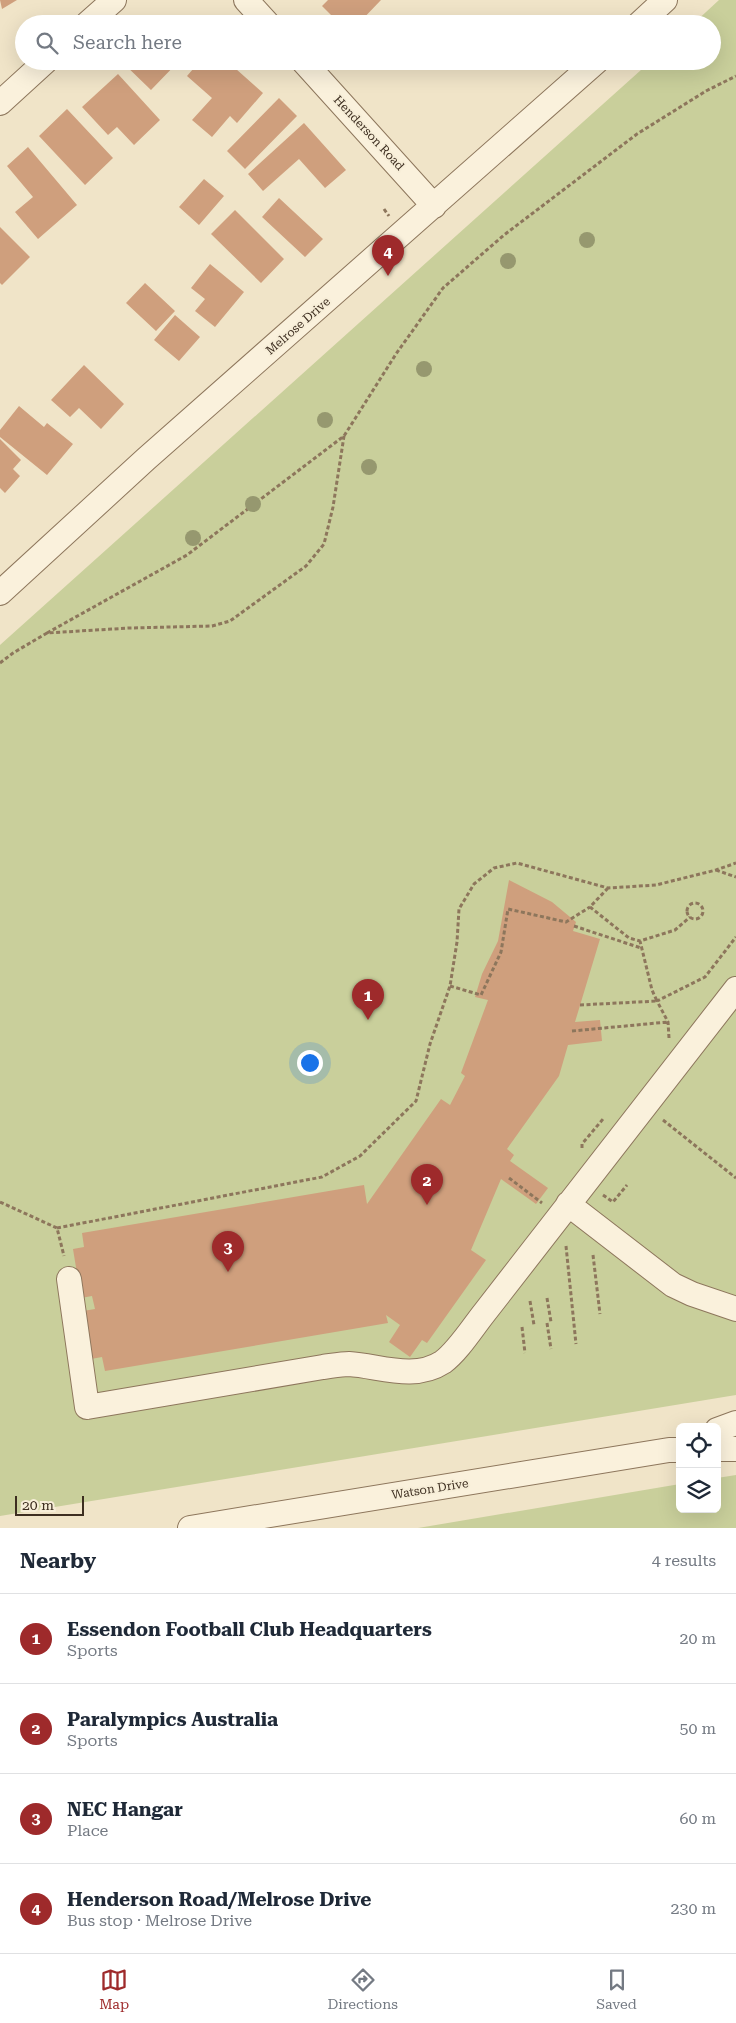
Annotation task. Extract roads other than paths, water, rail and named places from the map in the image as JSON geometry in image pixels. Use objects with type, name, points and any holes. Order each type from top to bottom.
[{"type":"street","points":[[97,15],[114,0]]},
{"type":"street","points":[[246,0],[260,15]]},
{"type":"street","points":[[649,15],[666,0]]},
{"type":"street","points":[[0,103],[36,70]]},
{"type":"street","name":"Henderson Road","points":[[311,70],[434,206]]},
{"type":"street","name":"Melrose Drive","points":[[0,593],[146,459],[587,70]]},
{"type":"street","points":[[69,1279],[87,1407],[337,1365],[350,1364],[395,1372],[411,1371],[436,1365],[451,1354],[557,1205],[644,1106],[736,989]]},
{"type":"street","points":[[557,1205],[673,1285],[692,1294],[736,1309]]},
{"type":"street","points":[[692,1294],[736,1299]]},
{"type":"street","points":[[721,1429],[736,1423]]},
{"type":"street","name":"Watson Drive","points":[[190,1528],[676,1449]]},
{"type":"street","points":[[721,1449],[736,1449]]},
{"type":"place","name":"Henderson Road/Melrose Drive","points":[[388,276]]},
{"type":"place","name":"Essendon Football Club Headquarters","points":[[368,1020]]},
{"type":"place","name":"Paralympics Australia","points":[[427,1205]]},
{"type":"place","name":"NEC Hangar","points":[[228,1272]]}]
